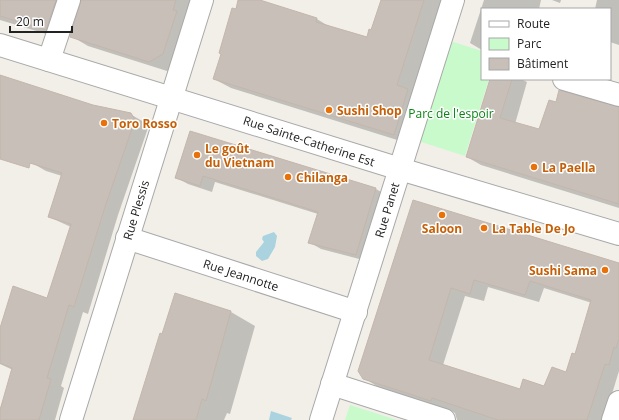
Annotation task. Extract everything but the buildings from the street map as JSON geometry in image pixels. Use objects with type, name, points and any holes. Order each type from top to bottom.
[{"type":"street","points":[[50,60],[69,0]]},
{"type":"street","name":"Rue Plessis","points":[[71,420],[202,0]]},
{"type":"street","name":"Rue Panet","points":[[321,420],[453,0]]},
{"type":"street","name":"Rue Sainte-Catherine Est","points":[[0,45],[400,169],[619,234]]},
{"type":"street","points":[[567,80],[619,95]]},
{"type":"street","name":"Rue Jeannotte","points":[[127,238],[356,312]]},
{"type":"street","points":[[332,384],[444,420]]},
{"type":"street","points":[[613,420],[619,402]]},
{"type":"green space","name":"Parc de l'espoir","points":[[447,40],[481,51],[481,80],[489,80],[465,156],[415,140]]},
{"type":"green space","points":[[350,405],[397,420],[345,420]]},
{"type":"water","points":[[274,232],[277,236],[275,247],[268,259],[262,261],[256,256],[256,252],[264,242],[262,239],[263,236]]},
{"type":"water","points":[[271,411],[292,418],[291,420],[269,420]]},
{"type":"place","name":"Sushi Shop","points":[[329,110]]},
{"type":"place","name":"Toro Rosso","points":[[104,123]]},
{"type":"place","name":"Le goût du Vietnam","points":[[197,155]]},
{"type":"place","name":"La Paella","points":[[534,167]]},
{"type":"place","name":"Chilanga","points":[[288,177]]},
{"type":"place","name":"Saloon","points":[[442,215]]},
{"type":"place","name":"La Table De Jo","points":[[484,228]]},
{"type":"place","name":"Sushi Sama","points":[[605,270]]}]
